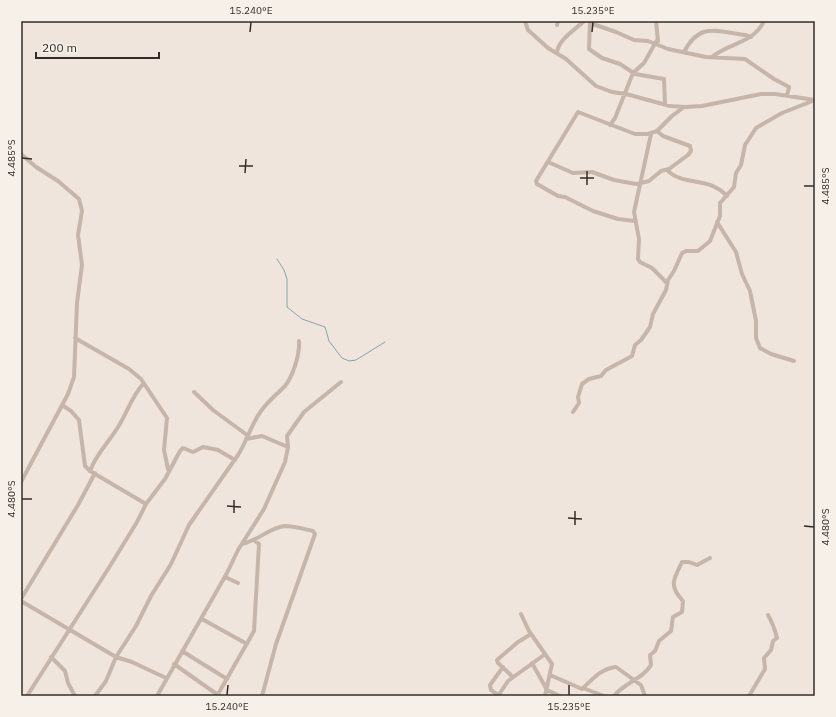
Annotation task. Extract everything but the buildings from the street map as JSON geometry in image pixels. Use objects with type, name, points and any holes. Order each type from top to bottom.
[{"type":"street","points":[[525,21],[529,31],[566,59],[596,86],[612,92],[685,107],[702,106],[761,94],[815,100]]},
{"type":"street","points":[[557,52],[558,48],[568,35],[580,27],[584,21]]},
{"type":"street","points":[[610,125],[615,118],[633,73],[644,63],[656,42],[658,30],[656,21]]},
{"type":"street","points":[[712,57],[719,51],[746,41],[764,21]]},
{"type":"street","points":[[665,104],[664,79],[633,73],[620,64],[602,58],[589,49],[590,22],[632,39],[656,42],[659,46],[684,52],[712,57],[745,59],[774,79],[789,87],[787,96]]},
{"type":"street","points":[[684,52],[691,40],[707,30],[751,37]]},
{"type":"street","points":[[573,412],[579,403],[578,396],[582,384],[589,379],[601,376],[606,370],[632,356],[635,345],[641,340],[650,327],[653,314],[666,290],[667,283],[682,253],[686,251],[695,252],[702,249],[710,241],[720,216],[720,203],[734,187],[735,176],[741,165],[745,145],[756,128],[782,113],[815,100]]},
{"type":"street","points":[[635,221],[613,218],[593,211],[565,197],[558,196],[537,184],[536,181],[578,112],[635,134],[651,134],[657,131],[672,116],[685,107]]},
{"type":"street","points":[[548,162],[574,173],[592,172],[630,184],[641,184],[669,169],[688,155],[691,149],[690,146],[660,135],[657,131]]},
{"type":"street","points":[[651,134],[634,212],[639,239],[638,261],[652,268],[667,283]]},
{"type":"street","points":[[21,154],[63,185],[78,199],[81,206],[78,235],[82,265],[75,338],[76,371],[68,394],[21,482]]},
{"type":"street","points":[[669,169],[669,172],[672,175],[686,180],[706,182],[722,191],[727,196]]},
{"type":"street","points":[[717,222],[736,252],[742,274],[750,291],[756,321],[756,338],[760,348],[772,354],[794,361]]},
{"type":"street","points":[[75,338],[137,374],[167,418],[164,450],[168,472]]},
{"type":"street","points":[[95,696],[106,681],[116,657],[136,626],[151,596],[171,564],[191,521],[235,460],[261,411],[288,380],[294,365],[298,341]]},
{"type":"street","points":[[157,696],[174,664],[202,619],[274,488],[285,462],[288,447],[287,436],[304,412],[341,382]]},
{"type":"street","points":[[90,471],[94,460],[118,427],[137,391],[143,384]]},
{"type":"street","points":[[194,392],[213,410],[247,437],[262,436],[288,447]]},
{"type":"street","points":[[62,405],[71,411],[79,420],[84,464],[90,471],[146,504]]},
{"type":"street","points":[[27,696],[51,657],[70,631],[137,522],[146,504],[165,479],[183,448],[193,452],[203,447],[218,450],[235,460]]},
{"type":"street","points":[[94,473],[78,505],[21,600],[70,631],[116,657],[132,662],[166,678]]},
{"type":"street","points":[[242,544],[255,541],[276,529],[285,526],[313,531],[315,534],[276,644],[262,696]]},
{"type":"street","points":[[174,664],[217,695],[247,644],[254,627],[254,594],[259,544],[255,541]]},
{"type":"street","points":[[614,696],[624,686],[646,672],[651,666],[650,655],[655,651],[657,643],[671,631],[673,617],[683,610],[683,601],[673,584],[673,580],[680,571],[682,562],[689,562],[697,565],[710,558]]},
{"type":"street","points":[[225,577],[238,583]]},
{"type":"street","points":[[521,614],[544,655],[552,664],[545,696]]},
{"type":"street","points":[[749,696],[765,669],[764,658],[771,650],[774,641],[778,638],[773,628],[773,623],[768,615]]},
{"type":"street","points":[[202,619],[247,644]]},
{"type":"street","points":[[513,677],[498,664],[498,657],[531,634]]},
{"type":"street","points":[[182,651],[227,679]]},
{"type":"street","points":[[503,667],[490,685],[490,689],[498,696],[504,685],[532,662],[530,663],[544,655]]},
{"type":"street","points":[[51,657],[65,671],[68,683],[75,696]]},
{"type":"street","points":[[532,662],[547,690],[560,696]]},
{"type":"street","points":[[583,688],[593,677],[606,668],[616,667],[628,674],[633,681],[641,685],[645,696]]},
{"type":"street","points":[[550,675],[574,686],[604,696]]},
{"type":"waterway","points":[[277,259],[284,270],[287,279],[287,307],[302,319],[325,327],[329,341],[342,358],[349,361],[356,360],[385,342]]}]
